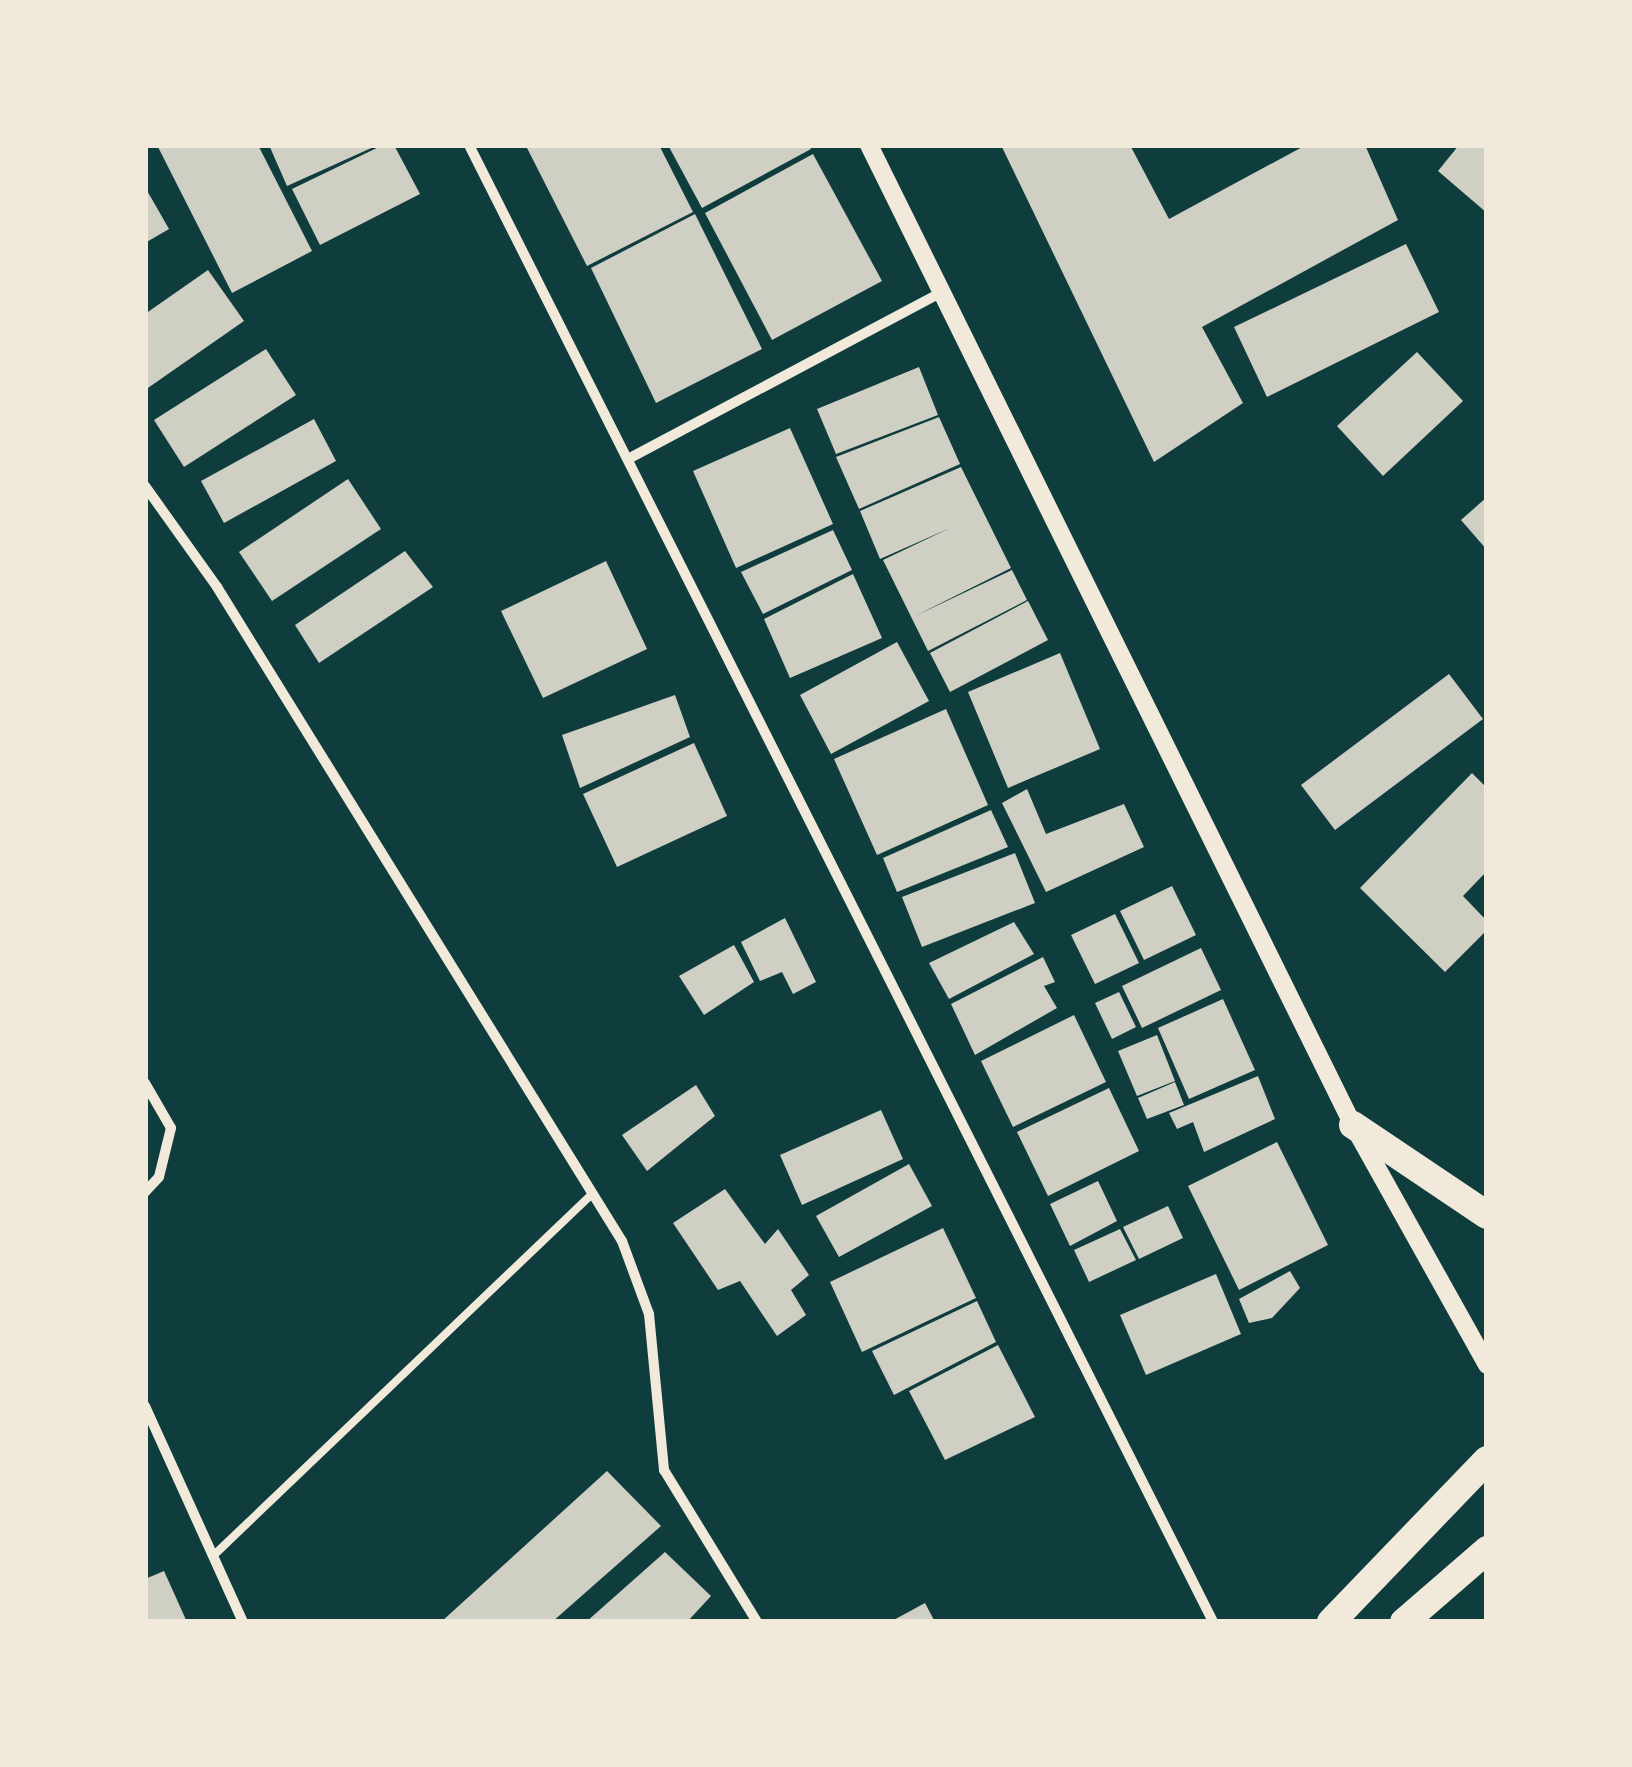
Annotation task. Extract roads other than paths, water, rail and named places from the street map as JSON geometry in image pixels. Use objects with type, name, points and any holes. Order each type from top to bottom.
[{"type":"highway","points":[[1353,1126],[1406,1155],[1487,1215]]},
{"type":"highway","points":[[1331,1622],[1487,1460]]},
{"type":"highway","points":[[1404,1622],[1487,1550]]},
{"type":"street","points":[[469,145],[1213,1622]]},
{"type":"street","points":[[869,145],[1353,1126],[1487,1365]]},
{"type":"street","points":[[628,459],[942,292]]},
{"type":"street","points":[[145,486],[217,587],[592,1194],[638,1275],[650,1314],[664,1470],[757,1622]]},
{"type":"street","points":[[145,1083],[171,1128],[159,1177],[145,1192]]},
{"type":"street","points":[[145,1406],[242,1622]]},
{"type":"lane","points":[[213,1556],[592,1194]]}]
